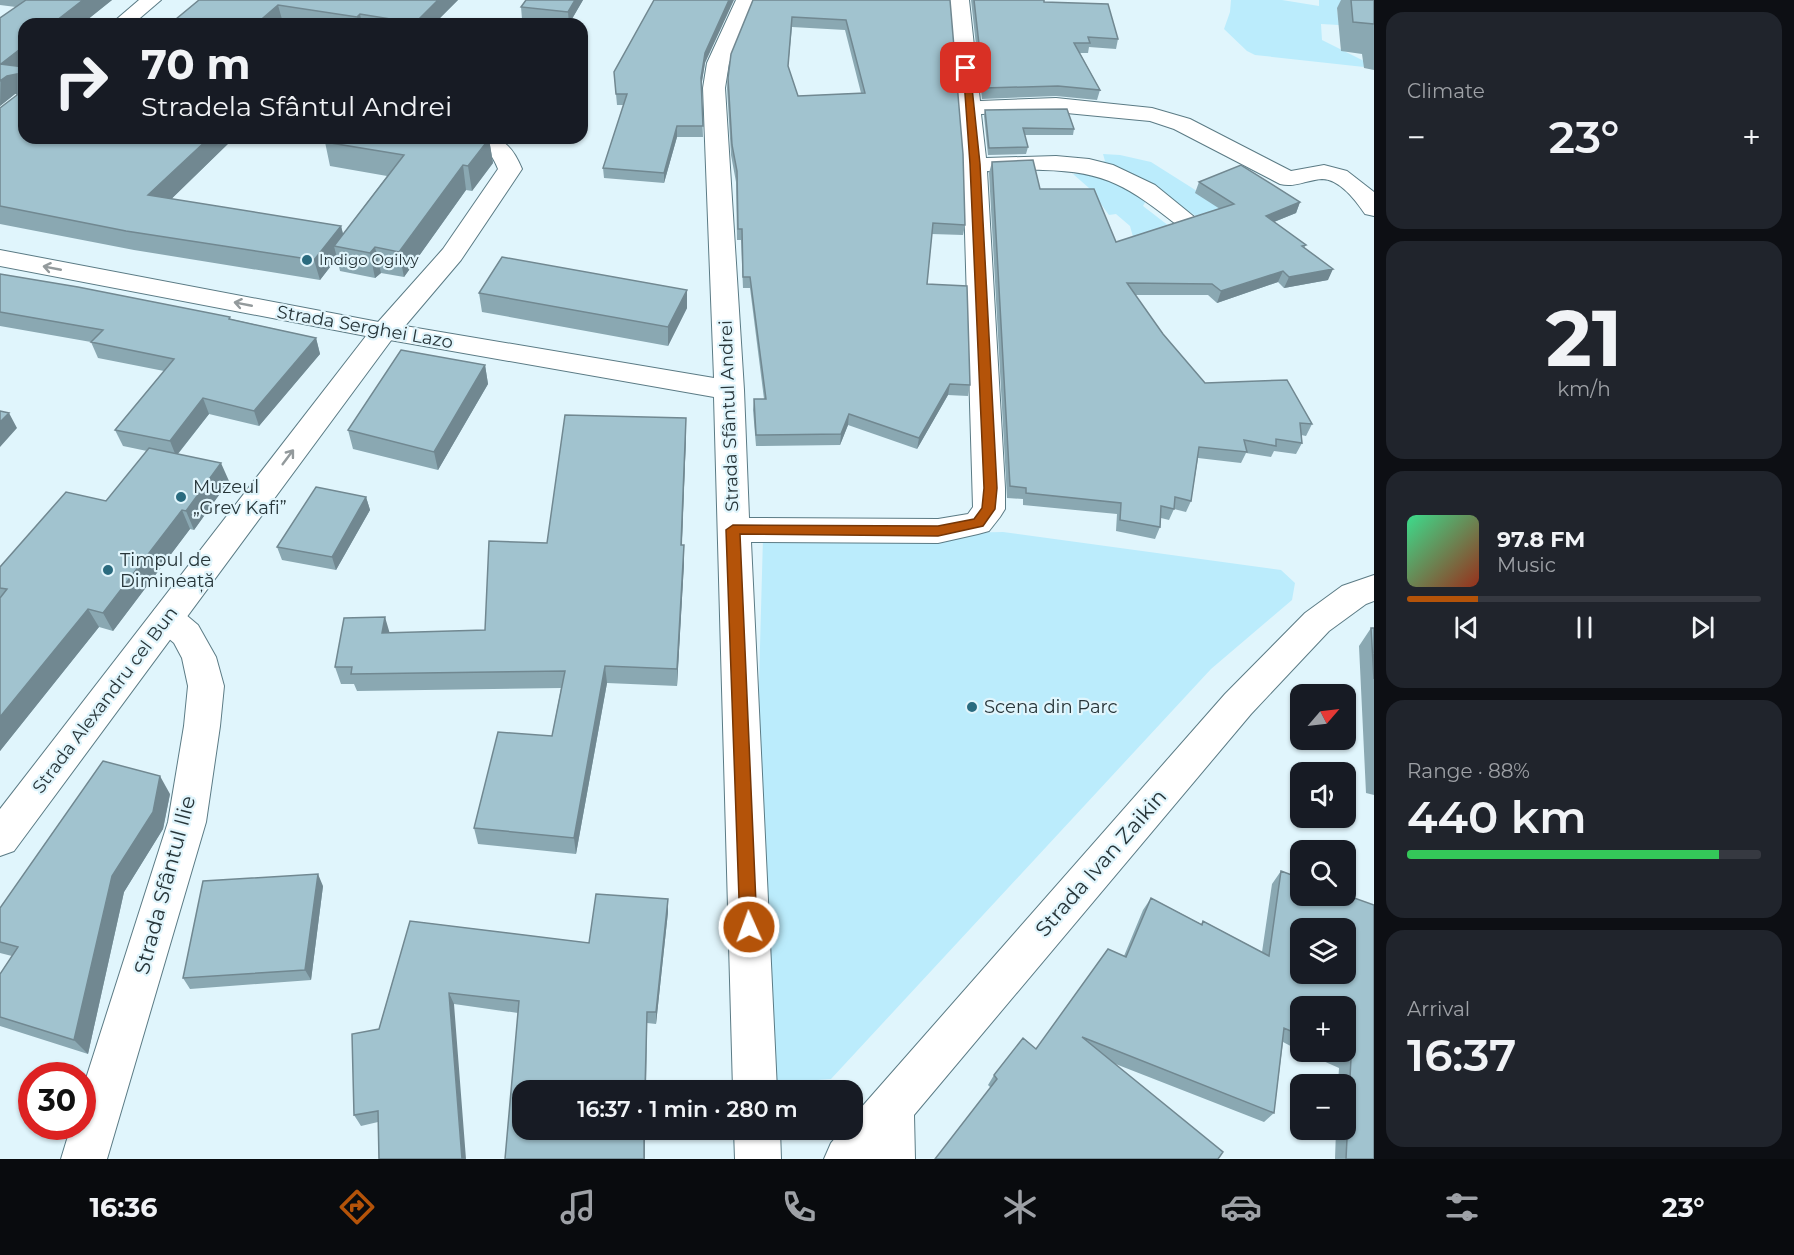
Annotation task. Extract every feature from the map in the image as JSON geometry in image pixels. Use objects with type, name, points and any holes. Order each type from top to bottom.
[{"type":"street","points":[[128,18],[151,0]]},
{"type":"street","name":"Strada Sfântul Andrei","points":[[746,0],[718,63],[714,88],[730,390],[733,530],[755,1080]]},
{"type":"street","points":[[733,530],[938,531],[978,523],[989,509],[990,488],[975,164],[959,0]]},
{"type":"street","points":[[969,108],[1056,105],[1152,115],[1182,124],[1288,179],[1324,172],[1339,176],[1362,192],[1374,209]]},
{"type":"street","name":"Strada Alexandru cel Bun","points":[[0,839],[384,331],[415,302],[495,195],[510,169],[506,156],[497,146],[489,144]]},
{"type":"street","points":[[975,164],[1069,162],[1095,166],[1122,176],[1146,189],[1186,219]]},
{"type":"street","name":"Strada Serghei Lazo","points":[[0,258],[384,331],[730,390]]},
{"type":"street","name":"Strada Ivan Zaikin","points":[[847,1159],[1238,704],[1317,622],[1354,595],[1374,588]]},
{"type":"street","name":"Strada Sfântul Ilie","points":[[84,1159],[186,822],[202,726],[206,687],[199,657],[186,634],[167,618]]},
{"type":"street","points":[[891,1108],[892,1159]]},
{"type":"street","points":[[757,1140],[758,1159]]},
{"type":"shaded area","points":[[1231,0],[1282,0],[1319,6],[1319,0],[1356,0],[1337,8],[1339,25],[1321,24],[1322,40],[1364,61],[1364,67],[1255,55],[1247,51],[1224,29],[1230,12]]},
{"type":"shaded area","points":[[1103,154],[1120,155],[1151,162],[1246,222],[1219,232],[1171,199],[1098,163],[1105,161]]},
{"type":"shaded area","points":[[1096,170],[1147,199],[1143,206],[1182,236],[1135,244],[1130,226],[1116,214],[1109,215],[1089,188],[1073,174],[1094,174]]},
{"type":"shaded area","points":[[1003,532],[1281,570],[1295,583],[1292,600],[1211,669],[831,1079],[748,1080],[763,537]]},
{"type":"building","points":[[26,0],[83,0],[60,18],[18,18],[18,51],[1,64],[18,66],[18,144],[203,144],[148,195],[341,226],[314,260],[126,231],[0,206],[0,108],[17,95],[17,74],[7,76],[0,81],[0,18]]},
{"type":"building","points":[[199,0],[438,0],[420,18],[384,18],[360,14],[357,17],[278,5],[263,18],[177,18]]},
{"type":"building","points":[[526,0],[575,0],[568,12],[521,7]]},
{"type":"building","points":[[654,0],[729,0],[705,53],[701,78],[703,126],[677,126],[664,173],[603,168],[627,94],[616,94],[614,72]]},
{"type":"building","points":[[753,0],[950,0],[963,154],[965,225],[933,223],[927,284],[967,286],[970,385],[950,384],[919,438],[849,414],[841,434],[756,435],[754,399],[766,399],[750,277],[743,277],[742,229],[738,229],[737,171],[732,145],[728,78],[731,54]],"holes":[[[792,17],[846,20],[865,93],[798,96],[788,66]]]},
{"type":"building","points":[[974,0],[1044,0],[1044,2],[1108,4],[1118,39],[1088,37],[1090,43],[1074,43],[1100,90],[1058,86],[984,88]]},
{"type":"building","points":[[1351,0],[1374,0],[1374,24],[1353,22]]},
{"type":"building","points":[[1067,109],[1074,129],[1023,128],[1028,147],[989,148],[985,110]]},
{"type":"building","points":[[337,144],[485,144],[468,166],[463,165],[399,252],[375,247],[370,253],[334,246],[404,155]]},
{"type":"building","points":[[1033,160],[1040,189],[1094,189],[1116,242],[1234,204],[1199,182],[1241,165],[1300,202],[1266,216],[1306,245],[1302,246],[1333,269],[1289,277],[1283,271],[1221,291],[1212,284],[1127,283],[1163,334],[1205,383],[1287,380],[1312,424],[1300,423],[1302,443],[1276,439],[1276,446],[1244,440],[1247,452],[1199,447],[1191,501],[1175,497],[1174,509],[1161,506],[1160,527],[1120,520],[1121,503],[1026,493],[1026,488],[1010,486],[992,162]]},
{"type":"building","points":[[502,257],[687,290],[668,327],[479,293]]},
{"type":"building","points":[[0,274],[230,317],[229,319],[316,338],[254,411],[203,398],[170,441],[115,430],[174,359],[91,342],[103,330],[0,312]]},
{"type":"building","points":[[401,350],[485,365],[434,452],[348,430]]},
{"type":"building","points":[[0,411],[9,413],[0,422]]},
{"type":"building","points":[[565,415],[686,418],[681,545],[684,545],[677,669],[605,666],[574,838],[474,828],[498,732],[552,736],[565,671],[351,674],[352,667],[335,667],[344,618],[385,617],[382,633],[485,630],[489,541],[547,543]]},
{"type":"building","points":[[149,448],[221,463],[186,511],[182,510],[103,613],[88,609],[0,717],[0,598],[7,589],[0,588],[0,567],[66,492],[106,501]]},
{"type":"building","points":[[316,487],[366,497],[332,557],[277,547]]},
{"type":"building","points":[[1371,628],[1374,628],[1374,679]]},
{"type":"building","points":[[103,761],[160,776],[153,812],[112,876],[74,1040],[0,1017],[0,974],[18,947],[0,942],[0,908]]},
{"type":"building","points":[[1281,871],[1290,874],[1290,906],[1356,906],[1356,899],[1374,905],[1374,1159],[1346,1159],[1347,1140],[1356,1140],[1356,1074],[1350,1074],[1351,1062],[1356,1062],[1356,996],[1290,996],[1290,1031],[1284,1028],[1274,1113],[1082,1037],[1223,1152],[1218,1159],[935,1159],[997,1079],[994,1075],[1023,1038],[1036,1049],[1108,949],[1126,957],[1151,898],[1202,925],[1203,921],[1269,956]]},
{"type":"building","points":[[318,874],[305,970],[183,978],[203,881]]},
{"type":"building","points":[[596,894],[668,899],[656,1012],[647,1012],[645,1080],[512,1080],[519,1001],[449,993],[462,1159],[379,1159],[378,1111],[354,1115],[352,1034],[379,1029],[410,921],[589,943]]},
{"type":"building","points":[[512,1080],[512,1140],[644,1140],[644,1159],[505,1159]]},
{"type":"place","name":"Indigo Ogilvy","points":[[307,260]]},
{"type":"place","name":"Muzeul „Grev Kafi”","points":[[181,497]]},
{"type":"place","name":"Timpul de Dimineață","points":[[108,570]]},
{"type":"place","name":"Scena din Parc","points":[[972,707]]},
{"type":"route","points":[[749,927],[733,530],[938,531],[978,523],[989,509],[990,488],[975,164],[966,68]]}]
